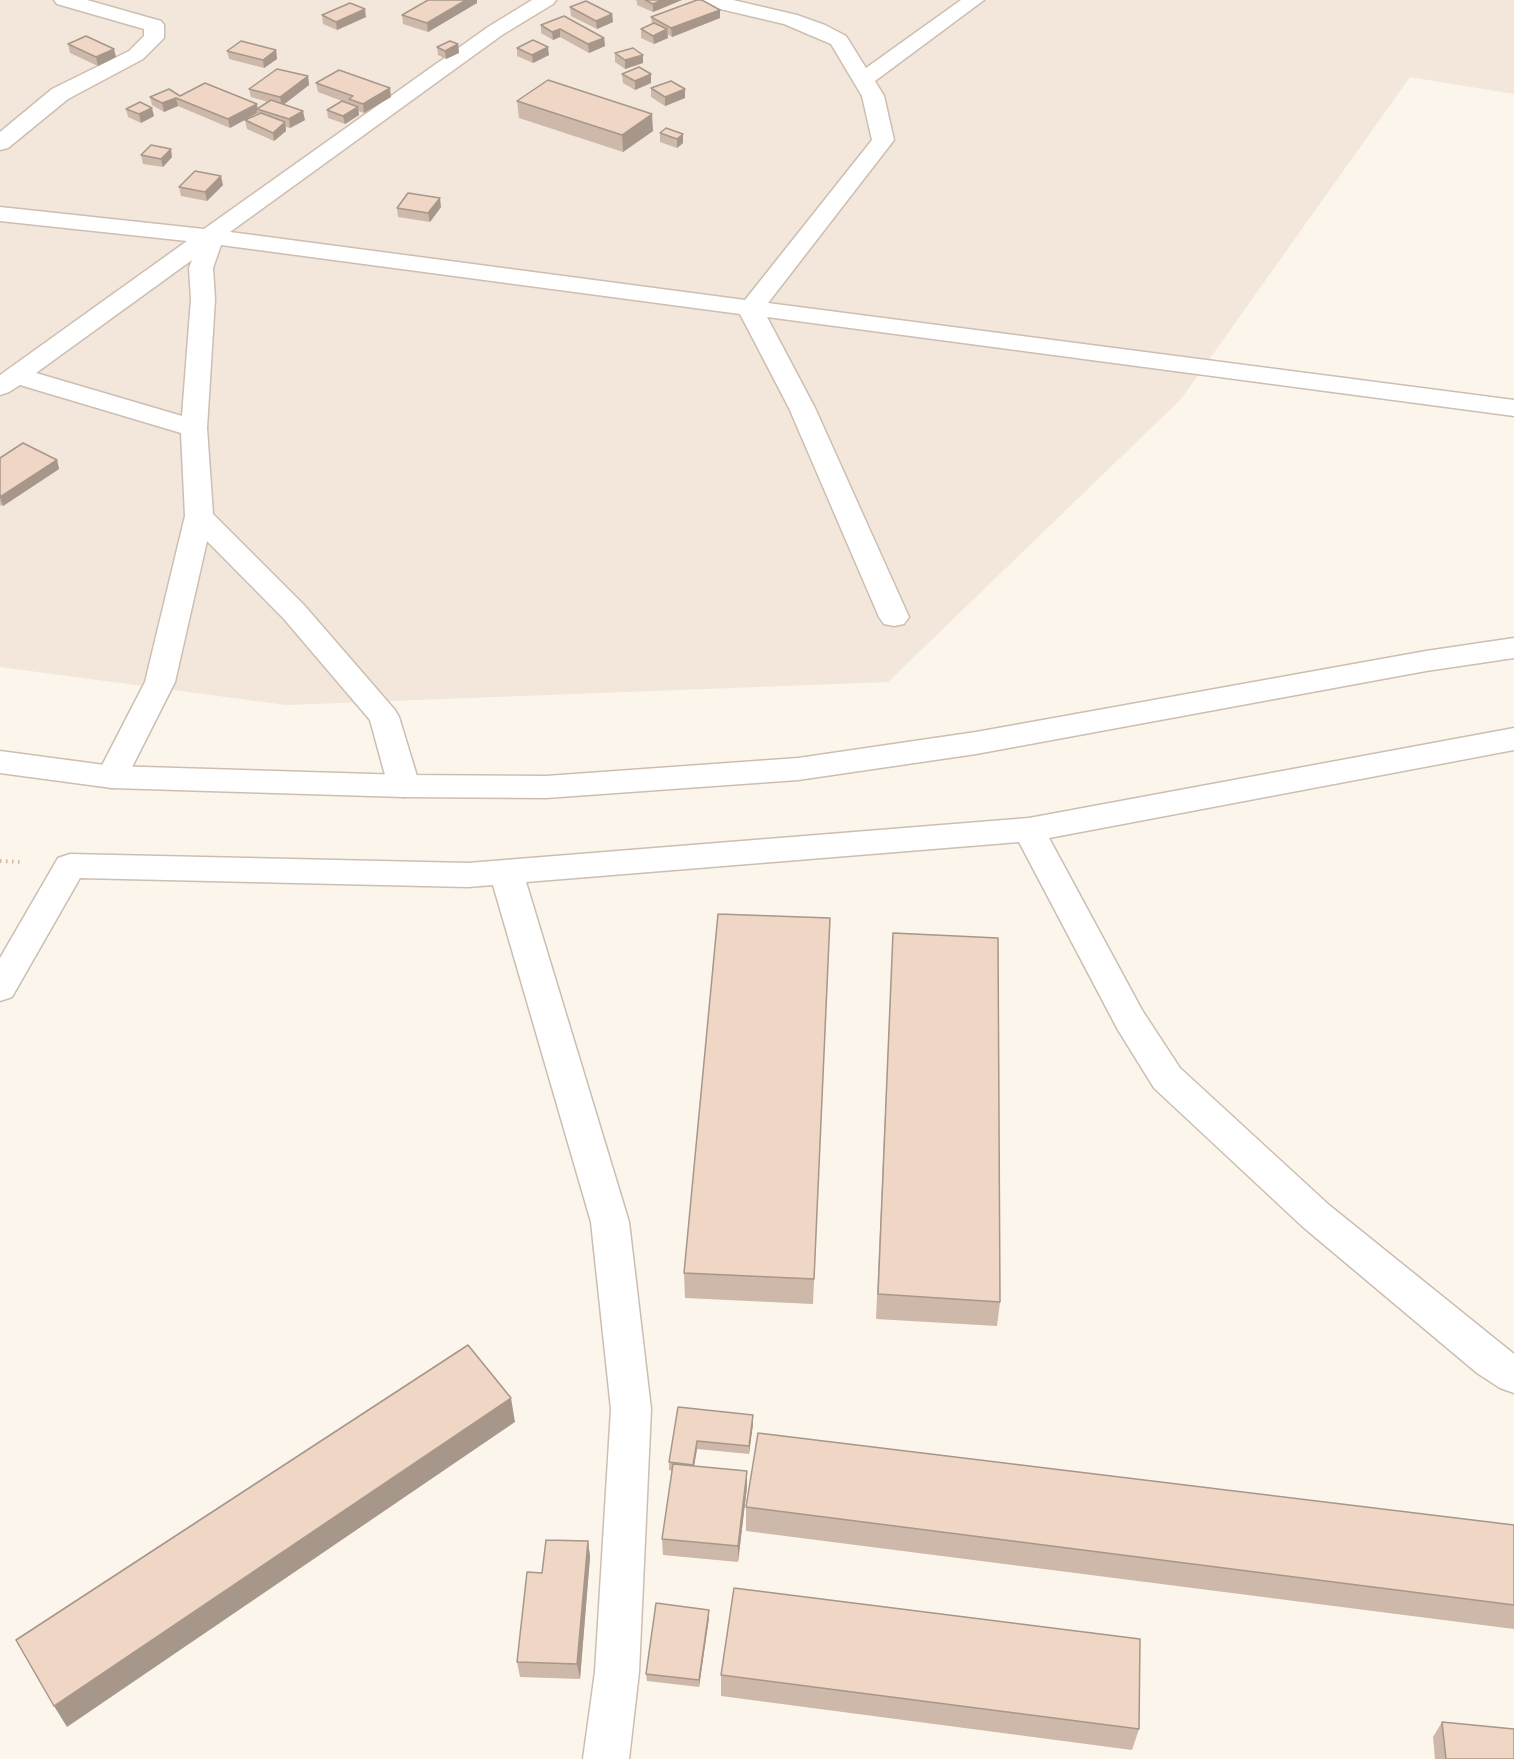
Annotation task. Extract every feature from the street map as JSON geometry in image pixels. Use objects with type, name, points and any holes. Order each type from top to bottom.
[{"type":"street","points":[[0,143],[60,94],[136,55],[154,38],[153,25],[64,0]]},
{"type":"street","points":[[9,381],[495,31],[546,0]]},
{"type":"street","points":[[706,0],[790,19],[818,29],[839,40],[873,96],[883,140],[750,309]]},
{"type":"street","points":[[863,80],[974,0]]},
{"type":"street","points":[[0,214],[212,237],[1514,408]]},
{"type":"street","points":[[112,777],[160,682],[199,516],[194,428],[203,299],[201,268],[212,237]]},
{"type":"street","points":[[750,309],[802,408],[894,617]]},
{"type":"street","points":[[9,381],[194,428]]},
{"type":"street","points":[[199,516],[294,612],[384,717],[404,786]]},
{"type":"street","points":[[0,762],[112,777],[404,786],[546,787],[798,769],[976,743],[1426,661],[1514,648]]},
{"type":"street","points":[[0,988],[70,866],[456,874],[506,872],[1029,830],[1514,739]]},
{"type":"street","points":[[1029,830],[1130,1020],[1167,1078],[1316,1216],[1491,1362],[1514,1375]]},
{"type":"street","points":[[506,872],[610,1222],[631,1409],[617,1672],[606,1759]]},
{"type":"shaded area","points":[[0,0],[1514,0],[1514,94],[1410,77],[1181,399],[888,682],[286,705],[0,667]]},
{"type":"building","points":[[428,0],[466,0],[427,23],[402,15]]},
{"type":"building","points":[[645,0],[662,0],[653,4]]},
{"type":"building","points":[[702,0],[720,10],[671,28],[651,17]]},
{"type":"building","points":[[586,1],[612,14],[596,21],[570,7]]},
{"type":"building","points":[[350,3],[365,9],[336,22],[322,15]]},
{"type":"building","points":[[564,16],[604,38],[588,44],[560,29],[552,32],[541,25]]},
{"type":"building","points":[[654,23],[667,29],[653,36],[641,29]]},
{"type":"building","points":[[86,36],[114,49],[96,57],[68,44]]},
{"type":"building","points":[[533,40],[548,47],[532,55],[517,48]]},
{"type":"building","points":[[241,41],[276,50],[263,60],[227,51]]},
{"type":"building","points":[[450,41],[458,44],[445,51],[437,47]]},
{"type":"building","points":[[633,48],[643,55],[625,60],[615,53]]},
{"type":"building","points":[[639,67],[651,74],[635,81],[622,74]]},
{"type":"building","points":[[277,69],[308,76],[280,97],[249,89]]},
{"type":"building","points":[[339,70],[390,88],[363,104],[349,99],[353,96],[316,83]]},
{"type":"building","points":[[548,80],[652,114],[622,135],[517,101]]},
{"type":"building","points":[[671,81],[685,89],[665,97],[651,88]]},
{"type":"building","points":[[205,83],[257,104],[228,119],[176,98],[162,103],[150,97],[169,89],[180,96]]},
{"type":"building","points":[[271,100],[303,111],[289,119],[257,109]]},
{"type":"building","points":[[342,101],[358,107],[343,116],[327,110]]},
{"type":"building","points":[[140,102],[152,108],[139,114],[126,109]]},
{"type":"building","points":[[261,113],[285,122],[273,133],[245,120]]},
{"type":"building","points":[[666,128],[683,134],[677,139],[660,133]]},
{"type":"building","points":[[151,145],[171,149],[161,159],[141,155]]},
{"type":"building","points":[[195,171],[221,176],[205,192],[179,187]]},
{"type":"building","points":[[408,193],[440,198],[428,213],[397,208]]},
{"type":"building","points":[[23,443],[57,460],[0,497],[0,458]]},
{"type":"building","points":[[718,914],[830,918],[814,1279],[684,1273]]},
{"type":"building","points":[[893,933],[998,938],[1000,1302],[878,1294]]},
{"type":"building","points":[[468,1345],[511,1398],[54,1706],[16,1640]]},
{"type":"building","points":[[678,1407],[753,1415],[749,1446],[697,1441],[693,1465],[669,1462]]},
{"type":"building","points":[[758,1433],[1514,1525],[1514,1605],[746,1507]]},
{"type":"building","points":[[673,1464],[747,1471],[738,1546],[662,1539]]},
{"type":"building","points":[[546,1540],[588,1541],[577,1664],[517,1662],[527,1572],[542,1573]]},
{"type":"building","points":[[734,1588],[1140,1639],[1139,1729],[721,1675]]},
{"type":"building","points":[[656,1603],[709,1610],[699,1680],[646,1674]]},
{"type":"building","points":[[1442,1722],[1514,1729],[1514,1759],[1446,1759]]}]
